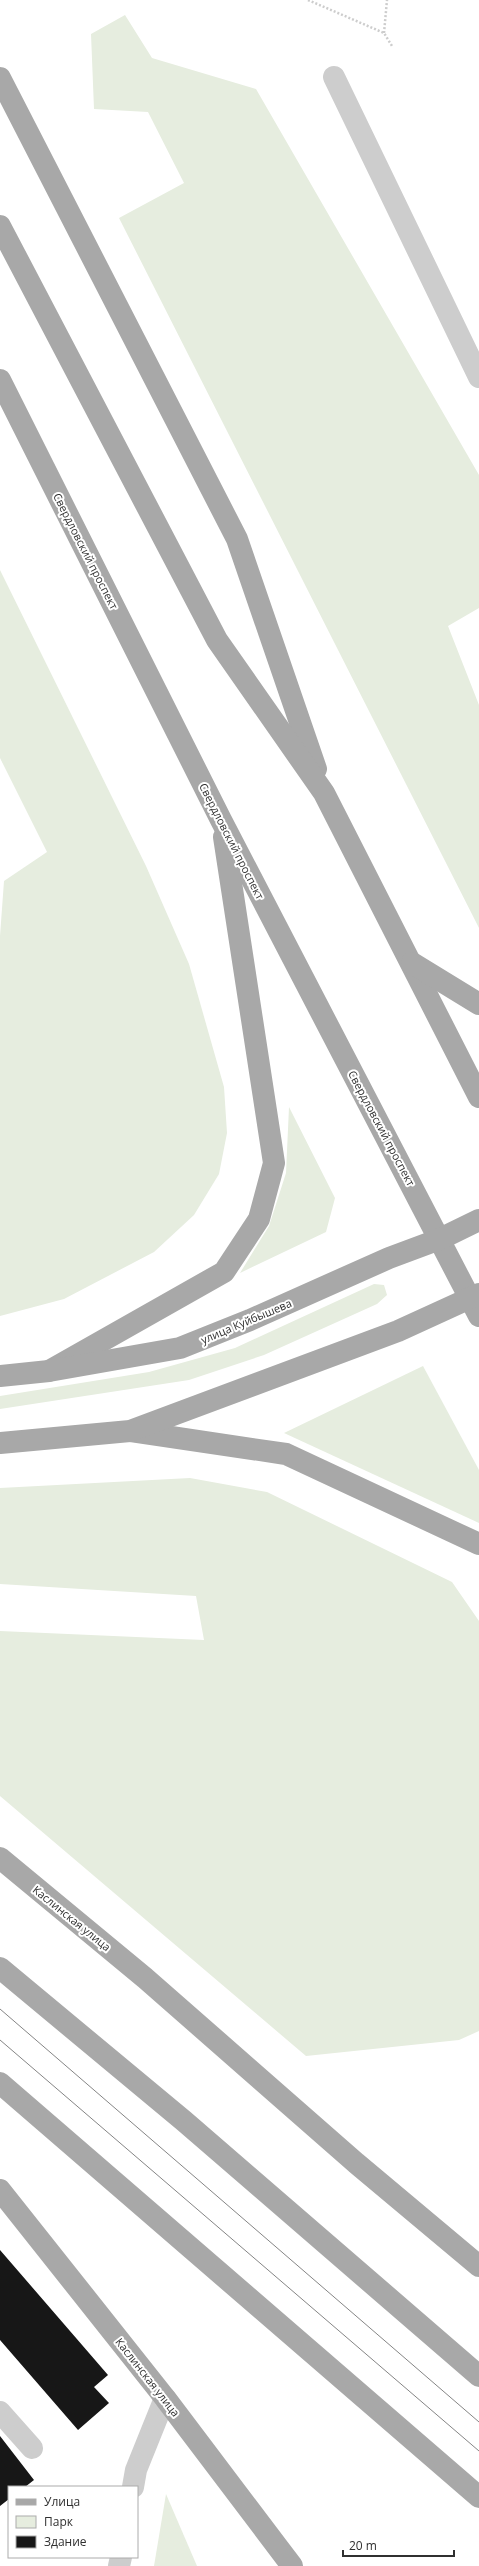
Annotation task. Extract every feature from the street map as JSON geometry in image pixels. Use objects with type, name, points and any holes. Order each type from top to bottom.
[{"type":"main road","points":[[0,78],[237,539],[324,793]]},
{"type":"main road","points":[[0,226],[217,640],[324,793],[479,1097]]},
{"type":"main road","name":"Свердловский проспект","points":[[0,380],[221,820],[440,1239],[476,1303]]},
{"type":"main road","points":[[49,1370],[224,1272],[259,1219],[274,1163],[221,820]]},
{"type":"main road","points":[[412,963],[479,1004]]},
{"type":"main road","name":"улица Куйбышева","points":[[0,1376],[49,1370],[180,1348],[250,1320],[389,1258],[440,1239],[479,1220]]},
{"type":"main road","points":[[130,1431],[476,1303]]},
{"type":"main road","points":[[0,1443],[130,1431],[286,1454],[479,1544]]},
{"type":"main road","name":"Каслинская улица","points":[[0,1858],[145,1978],[356,2163],[479,2266]]},
{"type":"main road","points":[[0,1968],[184,2121],[479,2376]]},
{"type":"main road","points":[[0,2083],[128,2191],[479,2497]]},
{"type":"main road","name":"Каслинская улица","points":[[0,2190],[165,2398],[292,2566]]},
{"type":"street","points":[[334,77],[479,377]]},
{"type":"street","points":[[133,2486],[136,2470],[165,2398]]},
{"type":"street","points":[[0,2412],[32,2448]]},
{"type":"path","points":[[308,0],[384,33],[392,46]]},
{"type":"path","points":[[384,33],[387,0]]},
{"type":"green space","points":[[125,15],[152,58],[256,89],[479,475],[479,608],[448,626],[479,705],[479,928],[119,218],[184,183],[148,112],[94,109],[91,34]]},
{"type":"green space","points":[[0,570],[146,866],[189,964],[224,1087],[227,1133],[219,1174],[194,1215],[154,1252],[64,1299],[0,1316],[0,936],[4,881],[47,852],[0,758]]},
{"type":"green space","points":[[289,1107],[335,1198],[326,1232],[240,1273],[269,1226],[286,1173]]},
{"type":"green space","points":[[374,1284],[384,1285],[387,1295],[377,1304],[264,1355],[189,1380],[0,1409],[0,1396],[149,1372],[235,1348]]},
{"type":"green space","points":[[423,1366],[479,1470],[479,1523],[284,1433]]},
{"type":"green space","points":[[190,1478],[267,1492],[452,1582],[479,1621],[479,2031],[459,2040],[306,2056],[0,1796],[0,1631],[204,1640],[196,1596],[0,1584],[0,1488]]},
{"type":"green space","points":[[166,2494],[197,2566],[154,2566]]},
{"type":"building","points":[[0,2250],[108,2375],[94,2387],[109,2403],[78,2430],[0,2340]]},
{"type":"building","points":[[0,2436],[34,2480],[26,2486],[8,2486],[8,2500],[0,2506]]},
{"type":"tram line","points":[[0,2009],[479,2422]]},
{"type":"tram line","points":[[0,2040],[479,2451]]}]
